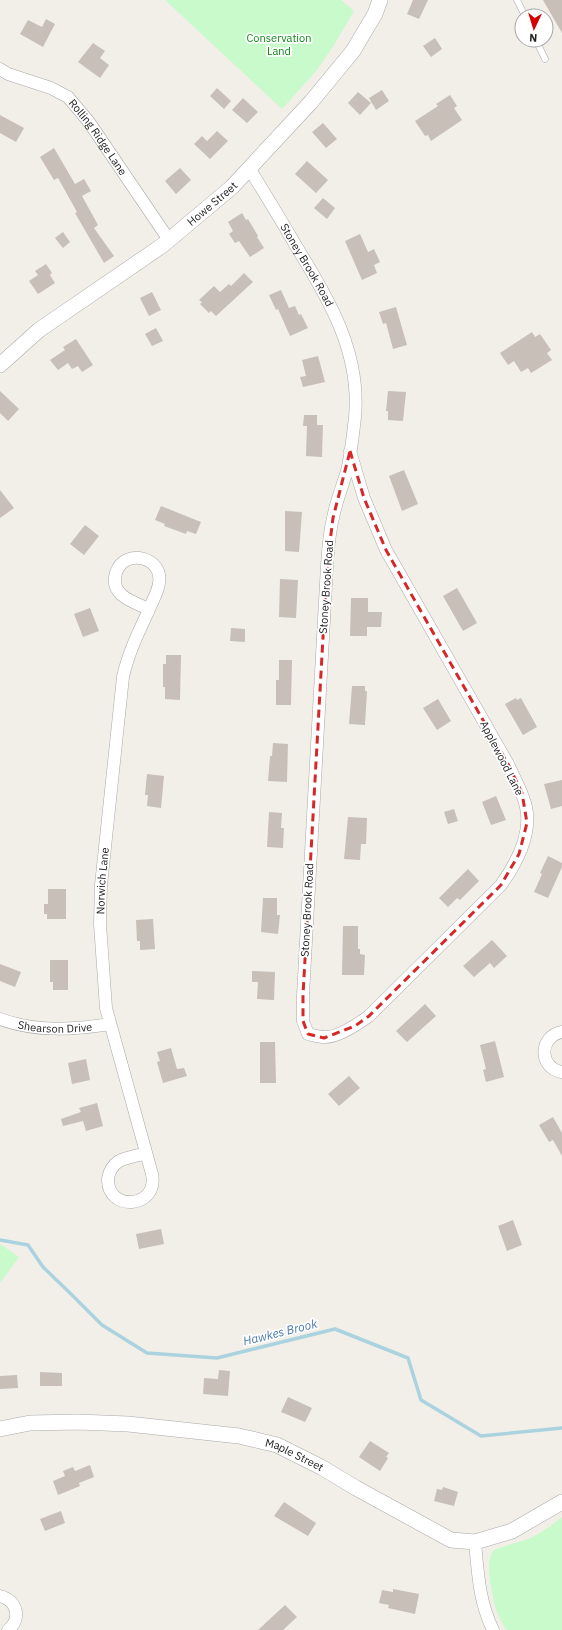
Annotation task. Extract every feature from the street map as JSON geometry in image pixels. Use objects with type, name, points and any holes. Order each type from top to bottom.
[{"type":"street","name":"Howe Street","points":[[0,365],[39,330],[66,313],[169,240],[232,187],[310,102],[353,51],[375,14],[380,0]]},
{"type":"street","name":"Rolling Ridge Lane","points":[[0,69],[8,74],[51,88],[68,97],[92,127],[169,240]]},
{"type":"street","name":"Stoney Brook Road","points":[[249,168],[321,286],[344,336],[352,364],[356,397],[355,416],[347,469],[333,518],[327,566],[303,995],[303,1021],[308,1034]]},
{"type":"street","name":"Applewood Lane","points":[[308,1034],[324,1038],[342,1033],[369,1016],[501,885],[511,871],[519,854],[527,823],[527,808],[522,793],[508,764],[386,550],[364,498],[350,451]]},
{"type":"street","name":"Norwich Lane","points":[[146,1153],[106,1008],[100,924],[101,885],[122,677],[128,656],[149,609]]},
{"type":"street","name":"Shearson Drive","points":[[0,1019],[16,1025],[54,1029],[90,1027],[110,1024]]},
{"type":"street","points":[[562,1032],[556,1033],[550,1038],[545,1044],[544,1052],[545,1059],[550,1066],[562,1072]]},
{"type":"street","name":"Maple Street","points":[[0,1429],[36,1423],[78,1422],[128,1424],[239,1436],[270,1443],[282,1447],[321,1466],[362,1491],[451,1540],[475,1542],[512,1531],[562,1502]]},
{"type":"street","points":[[475,1542],[480,1593],[487,1617],[493,1630]]},
{"type":"street","points":[[0,1596],[11,1601],[16,1611],[14,1622],[8,1630]]},
{"type":"lane","points":[[540,48],[545,59]]},
{"type":"highlighted area","points":[[350,451],[364,498],[386,550],[508,764],[522,793],[527,823],[519,854],[501,885],[369,1016],[355,1026],[324,1038],[308,1034],[303,1021],[303,995],[327,566],[333,518]]},
{"type":"green space","name":"Conservation Land","points":[[165,0],[341,0],[354,11],[317,70],[282,109]]},
{"type":"green space","points":[[0,1244],[19,1257],[0,1283]]},
{"type":"green space","points":[[562,1517],[562,1630],[507,1630],[500,1618],[494,1601],[489,1572],[490,1556],[496,1549],[537,1535]]},
{"type":"building","points":[[413,0],[428,0],[419,19],[407,14]]},
{"type":"building","points":[[543,0],[562,0],[562,33],[554,19],[554,8],[548,8]]},
{"type":"building","points":[[46,19],[55,24],[43,47],[20,34],[28,20],[42,27]]},
{"type":"building","points":[[435,38],[442,49],[431,57],[423,46]]},
{"type":"building","points":[[93,43],[105,51],[100,58],[109,65],[100,78],[78,62]]},
{"type":"building","points":[[217,88],[231,101],[224,109],[210,96]]},
{"type":"building","points":[[382,90],[389,101],[376,110],[369,98]]},
{"type":"building","points":[[358,92],[371,103],[360,115],[348,103]]},
{"type":"building","points":[[450,95],[457,106],[454,108],[462,120],[431,141],[428,135],[425,136],[415,121],[438,106],[436,104]]},
{"type":"building","points":[[243,98],[258,112],[247,123],[232,110]]},
{"type":"building","points":[[0,115],[24,128],[16,142],[0,133]]},
{"type":"building","points":[[323,123],[337,139],[326,148],[312,132]]},
{"type":"building","points":[[217,131],[228,141],[210,159],[194,144],[202,136],[207,141]]},
{"type":"building","points":[[54,148],[75,184],[84,179],[91,191],[82,196],[98,225],[94,228],[114,256],[104,263],[75,213],[77,212],[58,178],[54,180],[40,157]]},
{"type":"building","points":[[307,161],[328,180],[316,193],[295,174]]},
{"type":"building","points":[[180,168],[191,180],[176,194],[165,181]]},
{"type":"building","points":[[323,198],[335,208],[327,219],[314,208]]},
{"type":"building","points":[[242,213],[246,220],[248,219],[264,248],[250,257],[239,241],[235,243],[229,234],[233,231],[228,222]]},
{"type":"building","points":[[63,232],[70,242],[63,248],[55,238]]},
{"type":"building","points":[[360,234],[368,252],[374,249],[380,262],[374,265],[377,273],[362,280],[345,241]]},
{"type":"building","points":[[46,264],[52,273],[50,275],[55,283],[38,294],[29,281],[38,275],[35,271]]},
{"type":"building","points":[[244,273],[253,282],[216,316],[211,311],[209,313],[200,304],[202,302],[199,300],[214,286],[220,292],[229,284],[231,286]]},
{"type":"building","points":[[281,290],[289,308],[295,306],[308,328],[290,336],[278,309],[276,310],[269,295]]},
{"type":"building","points":[[152,292],[161,310],[149,316],[140,298]]},
{"type":"building","points":[[396,307],[407,345],[393,349],[386,323],[383,324],[379,312]]},
{"type":"building","points":[[156,328],[163,341],[152,346],[145,334]]},
{"type":"building","points":[[532,332],[535,337],[540,334],[551,350],[547,353],[552,360],[531,373],[528,368],[521,372],[514,361],[508,365],[500,353]]},
{"type":"building","points":[[76,339],[93,365],[82,372],[78,366],[72,369],[68,363],[58,370],[50,360],[65,350],[63,347]]},
{"type":"building","points":[[318,356],[325,382],[303,387],[300,377],[306,376],[302,360]]},
{"type":"building","points":[[0,391],[19,409],[8,421],[0,413]]},
{"type":"building","points":[[388,391],[406,392],[403,421],[388,420],[388,411],[386,411]]},
{"type":"building","points":[[304,415],[317,415],[317,425],[323,425],[322,457],[306,456],[307,426],[303,426]]},
{"type":"building","points":[[404,470],[418,504],[402,511],[389,476]]},
{"type":"building","points":[[0,490],[14,508],[0,518]]},
{"type":"building","points":[[161,506],[201,522],[196,534],[187,531],[186,534],[164,526],[165,524],[155,520]]},
{"type":"building","points":[[285,511],[302,512],[299,552],[285,551]]},
{"type":"building","points":[[85,525],[99,536],[84,555],[70,544]]},
{"type":"building","points":[[280,579],[298,580],[296,618],[279,617]]},
{"type":"building","points":[[457,588],[477,623],[463,631],[443,596]]},
{"type":"building","points":[[351,598],[368,598],[368,612],[382,612],[381,627],[367,627],[367,636],[350,636]]},
{"type":"building","points":[[90,608],[99,631],[83,637],[74,614]]},
{"type":"building","points":[[231,628],[245,629],[245,642],[230,641]]},
{"type":"building","points":[[166,655],[181,655],[180,700],[165,699],[165,687],[163,687],[163,664],[166,664]]},
{"type":"building","points":[[279,660],[292,660],[291,705],[276,705],[276,680],[279,680]]},
{"type":"building","points":[[352,686],[365,686],[365,691],[367,691],[365,725],[349,724]]},
{"type":"building","points":[[516,698],[517,700],[521,698],[537,727],[523,735],[505,704]]},
{"type":"building","points":[[438,699],[451,721],[437,730],[423,708]]},
{"type":"building","points":[[273,743],[288,744],[287,782],[268,781],[270,756],[272,756]]},
{"type":"building","points":[[147,774],[164,776],[161,808],[147,806],[148,795],[145,795]]},
{"type":"building","points":[[562,780],[562,806],[551,809],[544,784]]},
{"type":"building","points":[[496,796],[506,820],[491,825],[482,802]]},
{"type":"building","points":[[454,809],[458,821],[448,824],[444,812]]},
{"type":"building","points":[[269,812],[282,813],[281,828],[284,828],[283,848],[267,847]]},
{"type":"building","points":[[348,817],[367,818],[366,844],[361,844],[360,860],[344,859]]},
{"type":"building","points":[[548,856],[562,863],[562,867],[548,898],[534,892],[542,874],[540,873]]},
{"type":"building","points":[[468,869],[479,881],[460,900],[457,898],[448,907],[439,898]]},
{"type":"building","points":[[48,889],[66,889],[66,919],[47,919],[47,914],[44,914],[44,904],[48,904]]},
{"type":"building","points":[[263,898],[277,898],[277,915],[280,915],[278,934],[261,932]]},
{"type":"building","points":[[153,919],[155,949],[140,950],[140,941],[137,941],[136,920]]},
{"type":"building","points":[[343,926],[358,926],[358,949],[360,949],[360,954],[365,955],[364,975],[342,975]]},
{"type":"building","points":[[492,940],[507,956],[494,968],[490,963],[474,977],[463,966]]},
{"type":"building","points":[[50,960],[68,960],[68,990],[53,990],[53,982],[50,982]]},
{"type":"building","points":[[0,964],[21,972],[15,987],[0,981]]},
{"type":"building","points":[[252,971],[275,972],[274,1000],[257,999],[258,982],[252,982]]},
{"type":"building","points":[[425,1004],[436,1016],[407,1042],[396,1031]]},
{"type":"building","points":[[495,1041],[504,1077],[486,1082],[483,1070],[486,1069],[480,1045]]},
{"type":"building","points":[[260,1042],[275,1042],[276,1083],[260,1083]]},
{"type":"building","points":[[171,1048],[177,1069],[184,1068],[187,1076],[163,1083],[157,1062],[160,1061],[157,1052]]},
{"type":"building","points":[[86,1059],[90,1080],[72,1084],[68,1063]]},
{"type":"building","points":[[349,1076],[360,1088],[339,1106],[328,1094]]},
{"type":"building","points":[[97,1103],[103,1126],[86,1131],[83,1121],[63,1126],[61,1119],[81,1112],[79,1108]]},
{"type":"building","points":[[553,1117],[562,1133],[562,1156],[553,1140],[549,1142],[539,1125]]},
{"type":"building","points":[[513,1220],[522,1245],[507,1251],[498,1226]]},
{"type":"building","points":[[161,1229],[164,1244],[139,1249],[136,1234]]},
{"type":"building","points":[[219,1370],[230,1371],[228,1396],[203,1394],[204,1378],[218,1379]]},
{"type":"building","points":[[40,1372],[62,1373],[62,1386],[40,1386]]},
{"type":"building","points":[[17,1375],[18,1388],[0,1389],[0,1376]]},
{"type":"building","points":[[288,1397],[312,1408],[305,1422],[281,1412]]},
{"type":"building","points":[[370,1441],[389,1453],[386,1457],[388,1458],[380,1471],[359,1457]]},
{"type":"building","points":[[90,1465],[94,1477],[79,1483],[80,1486],[58,1495],[53,1481],[65,1476],[63,1471],[73,1467],[75,1471]]},
{"type":"building","points":[[443,1487],[458,1492],[454,1506],[434,1501],[437,1489],[442,1490]]},
{"type":"building","points":[[284,1502],[316,1523],[308,1536],[274,1516]]},
{"type":"building","points":[[61,1511],[65,1523],[45,1531],[40,1519]]},
{"type":"building","points":[[393,1589],[419,1594],[415,1614],[388,1608],[389,1605],[379,1603],[382,1590],[393,1592]]},
{"type":"building","points":[[285,1605],[297,1617],[283,1630],[258,1630]]},
{"type":"waterway","name":"Hawkes Brook","points":[[0,1240],[28,1245],[43,1267],[102,1325],[147,1353],[217,1358],[335,1329],[408,1358],[421,1400],[481,1436],[562,1428]]}]
